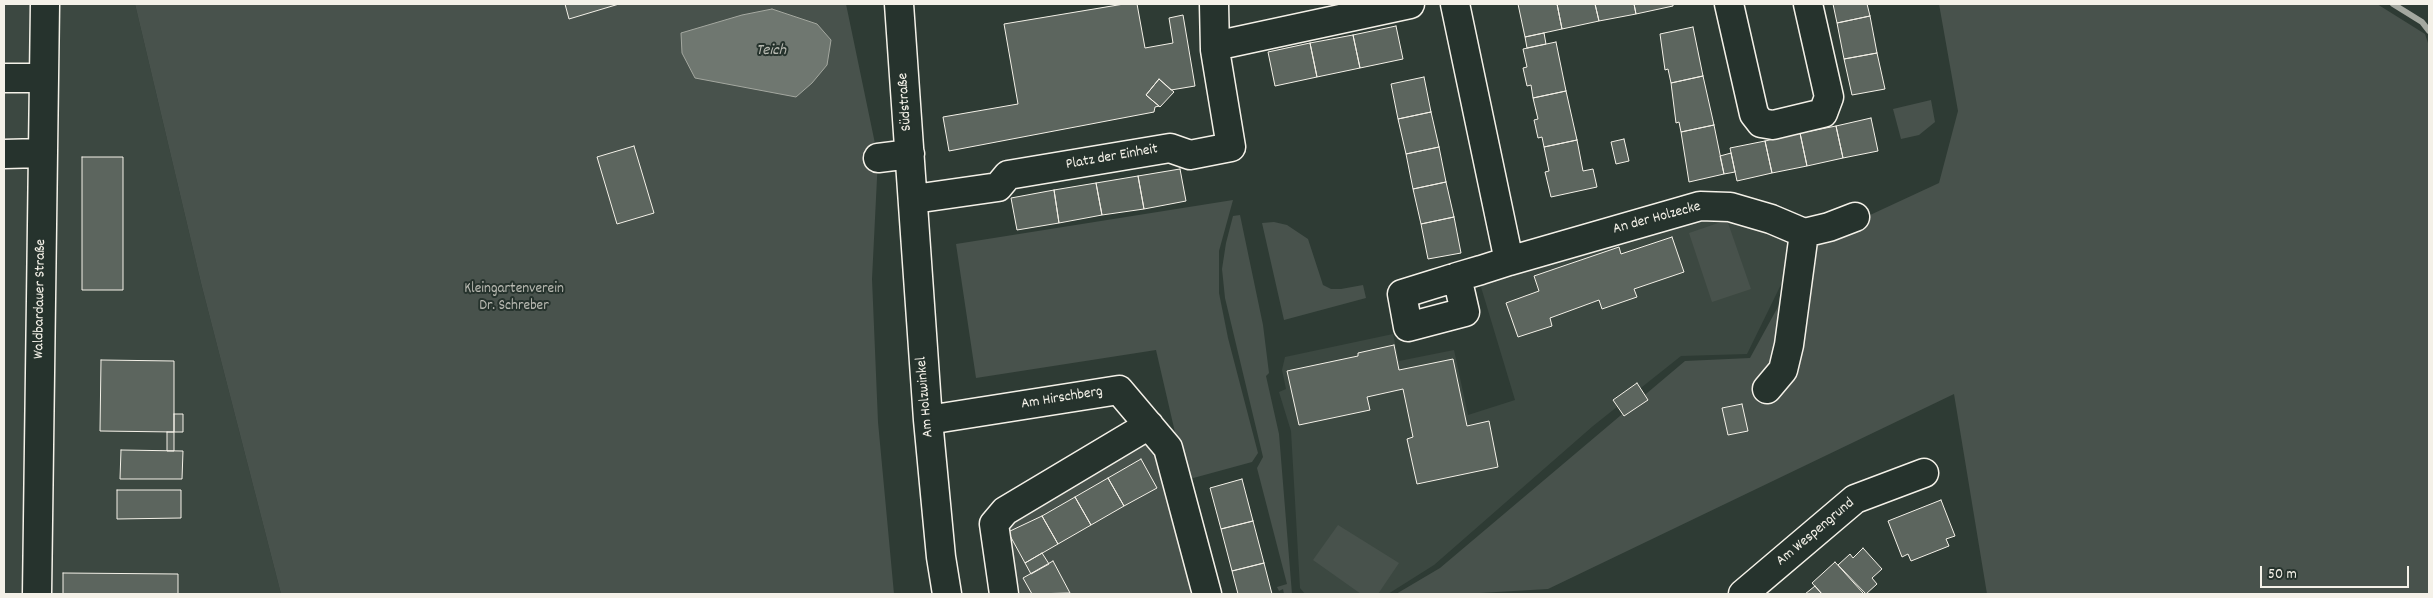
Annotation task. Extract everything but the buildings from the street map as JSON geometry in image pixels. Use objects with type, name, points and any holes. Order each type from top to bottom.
[{"type":"street","name":"Waldbardauer Straße","points":[[30,580],[45,4]]},
{"type":"street","name":"Südstraße","points":[[899,4],[914,199]]},
{"type":"street","name":"Platz der Einheit","points":[[914,199],[998,187],[1008,176],[1170,148],[1190,155],[1231,147],[1215,46],[1214,4]]},
{"type":"street","points":[[1215,46],[1410,4]]},
{"type":"street","points":[[1455,4],[1509,262]]},
{"type":"street","points":[[1729,4],[1754,114],[1761,123],[1773,125],[1823,113],[1829,98],[1808,4]]},
{"type":"street","points":[[4,78],[43,78]]},
{"type":"street","points":[[4,154],[42,153]]},
{"type":"street","points":[[878,158],[910,154]]},
{"type":"street","name":"Am Holzwinkel","points":[[914,199],[928,420],[941,557],[947,594]]},
{"type":"street","name":"An der Holzecke","points":[[1457,277],[1700,206],[1730,207],[1771,219],[1804,233]]},
{"type":"street","points":[[1767,389],[1783,370],[1804,233],[1855,218]]},
{"type":"street","name":"Am Hirschberg","points":[[928,420],[1119,390],[1168,448],[1207,594]]},
{"type":"street","points":[[1004,594],[994,524],[1005,511],[1149,425]]},
{"type":"street","name":"Am Wespengrund","points":[[1743,594],[1855,500],[1924,473]]},
{"type":"shaded area","points":[[4,4],[135,4],[201,283],[281,594],[4,594]]},
{"type":"shaded area","points":[[1714,210],[1793,243],[1795,256],[1747,354],[1681,356],[1593,426],[1434,565],[1388,594],[1305,594],[1300,588],[1291,431],[1279,392],[1286,389],[1282,370],[1285,357],[1393,334],[1399,361],[1454,350],[1468,415],[1515,400],[1478,277]]},
{"type":"green space","name":"Kleingartenverein Dr. Schreber","points":[[135,4],[846,4],[878,158],[872,279],[878,422],[894,594],[281,594],[201,283]]},
{"type":"green space","points":[[1939,4],[2377,4],[2425,34],[2429,46],[2429,594],[1987,594],[1954,394],[1548,589],[1463,594],[1396,594],[1440,568],[1685,361],[1750,358],[1814,241],[1939,183],[1958,111]]},
{"type":"green space","points":[[1931,100],[1935,122],[1919,135],[1901,139],[1893,109]]},
{"type":"green space","points":[[1233,200],[1219,251],[1219,293],[1228,338],[1258,453],[1252,462],[1186,480],[1156,350],[976,378],[956,244]]},
{"type":"green space","points":[[1240,215],[1263,325],[1269,373],[1266,376],[1279,434],[1292,594],[1284,594],[1283,589],[1279,591],[1277,587],[1287,584],[1257,468],[1263,457],[1225,298],[1222,269],[1226,243],[1233,216]]},
{"type":"green space","points":[[1727,220],[1751,289],[1712,302],[1689,233]]},
{"type":"green space","points":[[1274,222],[1287,225],[1308,239],[1323,285],[1331,289],[1341,289],[1363,285],[1366,298],[1284,320],[1262,223]]},
{"type":"green space","points":[[1144,442],[1160,449],[1196,594],[1021,594],[1004,560],[1007,518]]},
{"type":"green space","points":[[1338,525],[1399,563],[1378,594],[1361,594],[1313,560]]},
{"type":"water","name":"Teich","points":[[772,9],[817,24],[831,40],[827,65],[812,83],[796,97],[695,78],[682,53],[681,33],[742,15]]},
{"type":"waterway","points":[[2393,4],[2422,22],[2429,31]]}]
